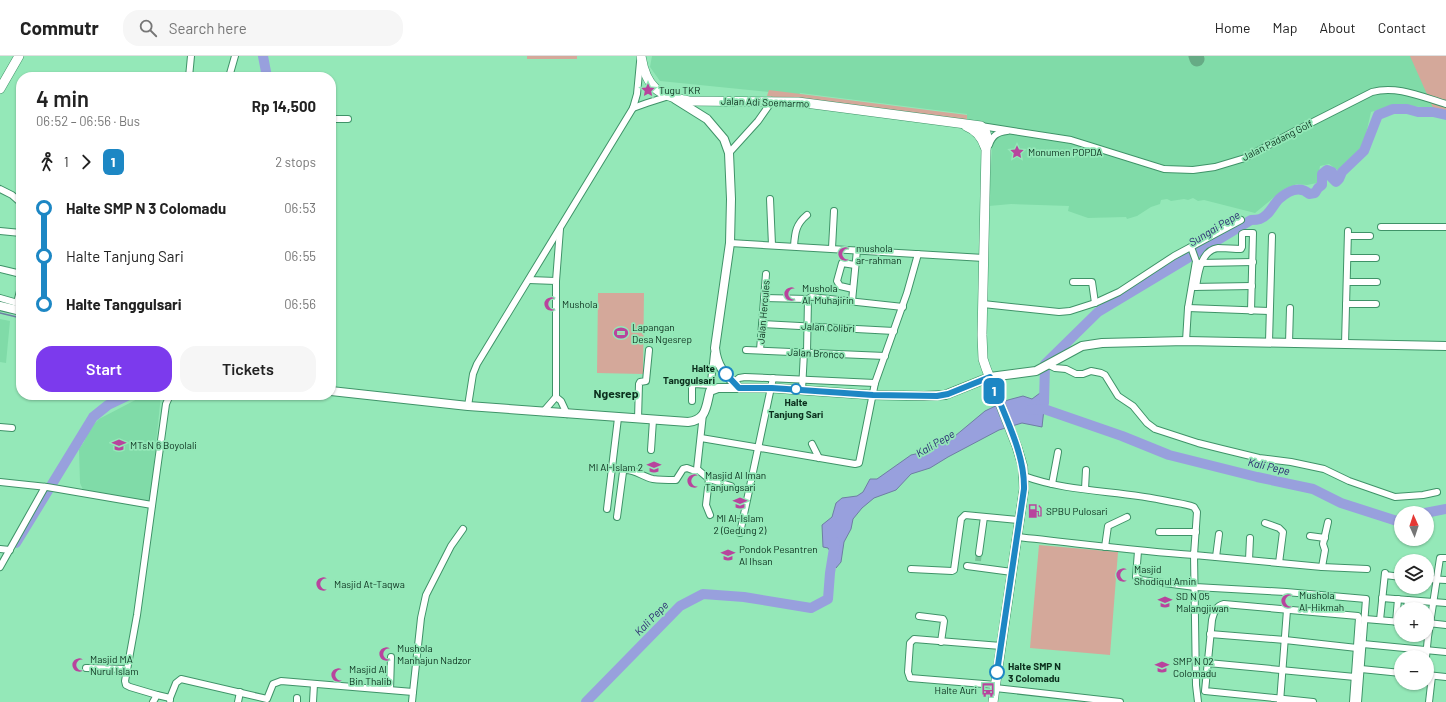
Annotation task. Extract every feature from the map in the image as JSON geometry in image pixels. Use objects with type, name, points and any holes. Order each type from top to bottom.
[{"type":"highway","points":[[0,89],[19,56]]},
{"type":"highway","name":"Jalan Adi Soemarmo","points":[[641,56],[645,73],[659,92],[689,101],[798,102],[960,123],[984,130],[986,150],[982,334],[983,359],[1017,447],[1023,466],[1024,476]]},
{"type":"highway","name":"Jalan Adi Soemarmo","points":[[960,123],[975,130],[983,140],[986,150]]},
{"type":"highway","points":[[993,702],[1024,489],[1024,476]]},
{"type":"main road","points":[[672,97],[707,119],[724,139],[730,153],[730,242],[715,348],[716,358],[719,365],[736,385]]},
{"type":"main road","points":[[0,306],[16,307]]},
{"type":"main road","points":[[336,392],[468,406],[618,418],[693,421],[700,418],[704,414],[710,388],[736,385],[873,395],[945,395],[990,377],[1036,371],[1089,344],[1186,341],[1446,346]]},
{"type":"street","points":[[189,72],[191,56]]},
{"type":"street","points":[[231,72],[236,56]]},
{"type":"street","points":[[468,406],[473,374],[477,364],[633,108],[641,56]]},
{"type":"street","name":"Jalan Padang Golf","points":[[984,130],[995,128],[1070,140],[1159,168],[1193,170],[1215,167],[1245,158],[1372,92],[1380,90],[1401,90],[1446,104]]},
{"type":"street","points":[[633,108],[646,103],[672,97]]},
{"type":"street","points":[[730,153],[758,121],[772,101]]},
{"type":"street","points":[[336,119],[348,119]]},
{"type":"street","points":[[986,150],[993,136],[1010,130]]},
{"type":"street","points":[[0,189],[16,199]]},
{"type":"street","points":[[770,199],[772,245]]},
{"type":"street","points":[[832,248],[834,211]]},
{"type":"street","points":[[794,246],[796,229],[801,220],[807,215]]},
{"type":"street","points":[[983,304],[1059,312],[1070,311],[1095,303],[1119,292],[1160,264],[1193,253],[1241,220]]},
{"type":"street","points":[[1381,226],[1446,227]]},
{"type":"street","points":[[543,412],[556,397],[556,281],[560,227]]},
{"type":"street","points":[[0,231],[16,233]]},
{"type":"street","points":[[1186,341],[1188,308],[1200,264],[1209,253],[1215,249],[1242,248],[1242,236],[1244,233],[1253,233],[1251,311]]},
{"type":"street","points":[[1345,344],[1348,234],[1370,236]]},
{"type":"street","points":[[1268,342],[1272,236]]},
{"type":"street","points":[[730,242],[984,258]]},
{"type":"street","points":[[852,301],[857,250]]},
{"type":"street","points":[[1193,253],[1193,287]]},
{"type":"street","points":[[701,438],[855,464],[859,463],[875,383],[902,307],[918,254]]},
{"type":"street","points":[[1348,258],[1376,258]]},
{"type":"street","points":[[1200,264],[1253,262]]},
{"type":"street","points":[[853,289],[840,286],[837,281],[842,263],[855,265]]},
{"type":"street","points":[[0,269],[16,273]]},
{"type":"street","name":"Jalan Hercules","points":[[760,350],[766,274]]},
{"type":"street","points":[[529,280],[556,281]]},
{"type":"street","points":[[1073,282],[1092,282],[1095,303]]},
{"type":"street","points":[[1347,282],[1378,282]]},
{"type":"street","points":[[1193,287],[1252,286]]},
{"type":"street","points":[[764,298],[808,299],[811,296],[902,307]]},
{"type":"street","points":[[0,298],[16,306]]},
{"type":"street","points":[[802,390],[808,299]]},
{"type":"street","points":[[1346,304],[1376,304]]},
{"type":"street","points":[[1188,308],[1269,311]]},
{"type":"street","points":[[1289,342],[1290,308]]},
{"type":"street","name":"Jalan Colibri","points":[[762,324],[894,331]]},
{"type":"street","points":[[692,401],[692,386],[694,384],[710,388],[715,348]]},
{"type":"street","points":[[638,419],[639,384],[640,382],[646,380],[649,350]]},
{"type":"street","name":"Jalan Bronco","points":[[746,350],[885,356]]},
{"type":"street","points":[[1048,365],[1054,368],[1066,369],[1076,374],[1091,371],[1105,375],[1118,396],[1133,406],[1147,423],[1155,429],[1229,451],[1324,470],[1349,481],[1395,497],[1423,495],[1437,492]]},
{"type":"street","points":[[736,385],[742,377],[875,383]]},
{"type":"street","points":[[740,533],[772,388],[772,378]]},
{"type":"street","points":[[862,382],[862,394]]},
{"type":"street","points":[[556,397],[561,401],[567,414]]},
{"type":"street","points":[[168,400],[137,615],[125,681],[126,685],[170,700],[176,683],[181,679],[240,692],[267,700],[270,689],[276,682],[281,680],[413,692]]},
{"type":"street","points":[[704,414],[696,466],[698,470],[709,479],[731,486]]},
{"type":"street","points":[[607,509],[618,418]]},
{"type":"street","points":[[650,450],[654,420]]},
{"type":"street","points":[[0,427],[12,428]]},
{"type":"street","points":[[812,444],[819,458]]},
{"type":"street","points":[[1052,484],[1058,452]]},
{"type":"street","points":[[618,517],[623,472],[625,470],[631,470],[654,479],[676,480],[683,469],[687,468],[695,471],[698,470]]},
{"type":"street","points":[[1085,489],[1086,470]]},
{"type":"street","points":[[1024,476],[1052,484],[1145,496],[1192,506],[1196,509],[1194,587],[1196,685],[1198,702]]},
{"type":"street","points":[[709,479],[706,505],[710,515]]},
{"type":"street","points":[[0,482],[54,488],[152,505]]},
{"type":"street","points":[[0,567],[46,487]]},
{"type":"street","points":[[911,569],[954,570],[962,516],[965,515],[1019,520]]},
{"type":"street","points":[[1105,547],[1108,526],[1127,516]]},
{"type":"street","points":[[979,553],[984,517]]},
{"type":"street","points":[[1322,567],[1325,550],[1323,544],[1328,522]]},
{"type":"street","points":[[1265,523],[1279,528],[1283,532],[1280,563]]},
{"type":"street","points":[[412,702],[423,606],[426,595],[451,546],[463,528]]},
{"type":"street","points":[[1159,532],[1196,532]]},
{"type":"street","points":[[1216,557],[1219,534]]},
{"type":"street","points":[[1310,536],[1324,538]]},
{"type":"street","points":[[1017,537],[1138,551],[1322,567],[1367,569]]},
{"type":"street","points":[[1249,560],[1250,538]]},
{"type":"street","points":[[0,549],[10,550]]},
{"type":"street","points":[[1138,551],[1137,579],[1194,587],[1286,592],[1366,599],[1358,702]]},
{"type":"street","points":[[1434,602],[1440,558],[1446,558]]},
{"type":"street","points":[[967,566],[978,564],[1012,572]]},
{"type":"street","points":[[1380,620],[1385,574],[1394,576]]},
{"type":"street","points":[[1434,580],[1446,580]]},
{"type":"street","points":[[1382,598],[1446,603]]},
{"type":"street","points":[[1313,702],[1206,692],[1210,634],[1213,616],[1216,609],[1220,605],[1224,604],[1358,616],[1353,702]]},
{"type":"street","points":[[1280,700],[1287,610]]},
{"type":"street","points":[[919,616],[943,619],[941,642]]},
{"type":"street","points":[[1365,619],[1394,622]]},
{"type":"street","points":[[1434,624],[1446,625]]},
{"type":"street","points":[[1210,634],[1357,648]]},
{"type":"street","points":[[1001,646],[914,640],[910,643],[908,672],[910,678],[995,686],[1071,699],[1120,702]]},
{"type":"street","points":[[1363,644],[1427,650],[1428,642]]},
{"type":"street","points":[[1434,651],[1446,652]]},
{"type":"street","points":[[390,690],[392,657]]},
{"type":"street","points":[[1208,663],[1355,677]]},
{"type":"street","points":[[86,668],[127,669]]},
{"type":"street","points":[[1361,669],[1394,672]]},
{"type":"street","points":[[1434,676],[1446,677]]},
{"type":"street","points":[[313,702],[314,684]]},
{"type":"street","points":[[1429,690],[1429,702]]},
{"type":"street","points":[[238,702],[240,692]]},
{"type":"street","points":[[153,702],[157,695]]},
{"type":"shaded area","points":[[527,56],[577,56],[577,59],[527,59]]},
{"type":"shaded area","points":[[652,56],[1446,56],[1446,113],[1422,107],[1394,105],[1371,112],[1363,147],[1339,171],[1329,164],[1320,166],[1317,183],[1307,185],[1297,184],[1284,189],[1255,213],[1204,200],[1198,201],[1193,198],[1188,200],[1161,200],[1160,204],[1151,207],[1137,216],[1127,219],[1126,217],[1088,218],[1068,211],[1069,206],[1011,204],[989,206],[992,145],[994,141],[1004,134],[967,122],[967,114],[800,93],[799,95],[660,81],[650,67]]},
{"type":"shaded area","points":[[1410,56],[1446,56],[1446,113],[1434,110]]},
{"type":"shaded area","points":[[769,90],[967,115],[967,122],[767,96]]},
{"type":"shaded area","name":"Lapangan Desa Ngesrep","points":[[598,293],[644,293],[643,374],[597,373]]},
{"type":"shaded area","points":[[0,319],[10,321],[6,363],[0,362]]},
{"type":"shaded area","name":"MTsN 6 Boyolali","points":[[135,400],[160,400],[150,501],[84,492],[80,483],[79,449],[90,428],[99,419]]},
{"type":"shaded area","points":[[1039,545],[1118,552],[1110,655],[1030,648]]},
{"type":"water","points":[[1044,390],[1046,391],[1042,427],[1022,423],[999,430],[930,468],[911,474],[896,490],[874,498],[862,508],[853,519],[851,529],[844,542],[841,562],[836,568],[833,556],[828,548],[823,547],[822,525],[832,517],[836,503],[842,498],[857,496],[863,492],[870,479],[877,479],[911,455],[920,453],[955,436],[985,411],[1008,400],[1023,396],[1032,399]]},
{"type":"waterway","points":[[263,56],[266,72]]},
{"type":"waterway","name":"Sungai Pepe","points":[[1044,403],[1045,364],[1098,312],[1251,220],[1263,218],[1279,199],[1286,194],[1294,190],[1302,190],[1309,194],[1315,193],[1322,185],[1322,174],[1327,170],[1332,172],[1331,177],[1336,182],[1342,172],[1364,151],[1378,115],[1393,109],[1407,109],[1418,112],[1433,112],[1446,115]]},
{"type":"waterway","points":[[0,313],[16,317]]},
{"type":"waterway","points":[[16,543],[93,417],[108,405],[118,400]]},
{"type":"waterway","name":"Kali Pepe","points":[[1030,410],[1044,409],[1122,436],[1169,455],[1313,489],[1341,503],[1394,520]]},
{"type":"waterway","name":"Kali Pepe","points":[[1434,511],[1446,509]]},
{"type":"waterway","name":"Kali Pepe","points":[[586,702],[680,606],[703,594],[744,597],[811,608],[828,599],[835,542]]},
{"type":"tunnel","points":[[978,561],[979,553]]},
{"type":"bus line","name":"1","points":[[726,374],[739,388],[772,388],[873,395],[924,396],[945,395],[990,377],[1017,447],[1023,466],[1024,476],[1024,489],[997,672]]},
{"type":"place","name":"Tugu TKR","points":[[648,90]]},
{"type":"place","name":"Monumen POPDA","points":[[1017,152]]},
{"type":"place","name":"mushola ar-rahman","points":[[845,254]]},
{"type":"place","name":"Mushola Al-Muhajirin","points":[[791,294]]},
{"type":"place","name":"Mushola","points":[[551,304]]},
{"type":"place","name":"Lapangan Desa Ngesrep","points":[[621,333]]},
{"type":"place","name":"Halte Tanggulsari","points":[[726,374]]},
{"type":"place","name":"Halte Tanjung Sari","points":[[796,389]]},
{"type":"place","name":"MTsN 6 Boyolali","points":[[119,445]]},
{"type":"place","name":"MI Al-Islam 2","points":[[654,467]]},
{"type":"place","name":"Masjid Al Iman Tanjungsari","points":[[694,481]]},
{"type":"place","name":"MI Al-Islam 2 (Gedung 2)","points":[[740,503]]},
{"type":"place","name":"SPBU Pulosari","points":[[1035,511]]},
{"type":"place","name":"Pondok Pesantren Al Ihsan","points":[[728,555]]},
{"type":"place","name":"Masjid Shodiqul Amin","points":[[1123,575]]},
{"type":"place","name":"Masjid At-Taqwa","points":[[323,584]]},
{"type":"place","name":"Mushola Al-Hikmah","points":[[1288,601]]},
{"type":"place","name":"SD N 05 Malangjiwan","points":[[1165,602]]},
{"type":"place","name":"Mushola Manhajun Nadzor","points":[[386,654]]},
{"type":"place","name":"Masjid MA Nurul Islam","points":[[79,665]]},
{"type":"place","name":"SMP N 02 Colomadu","points":[[1162,667]]},
{"type":"place","name":"Halte SMP N 3 Colomadu","points":[[997,672]]},
{"type":"place","name":"Masjid Al Bin Thalib","points":[[338,675]]},
{"type":"place","name":"Halte Auri","points":[[988,690]]},
{"type":"district","name":"Ngesrep","points":[[616,393]]}]
